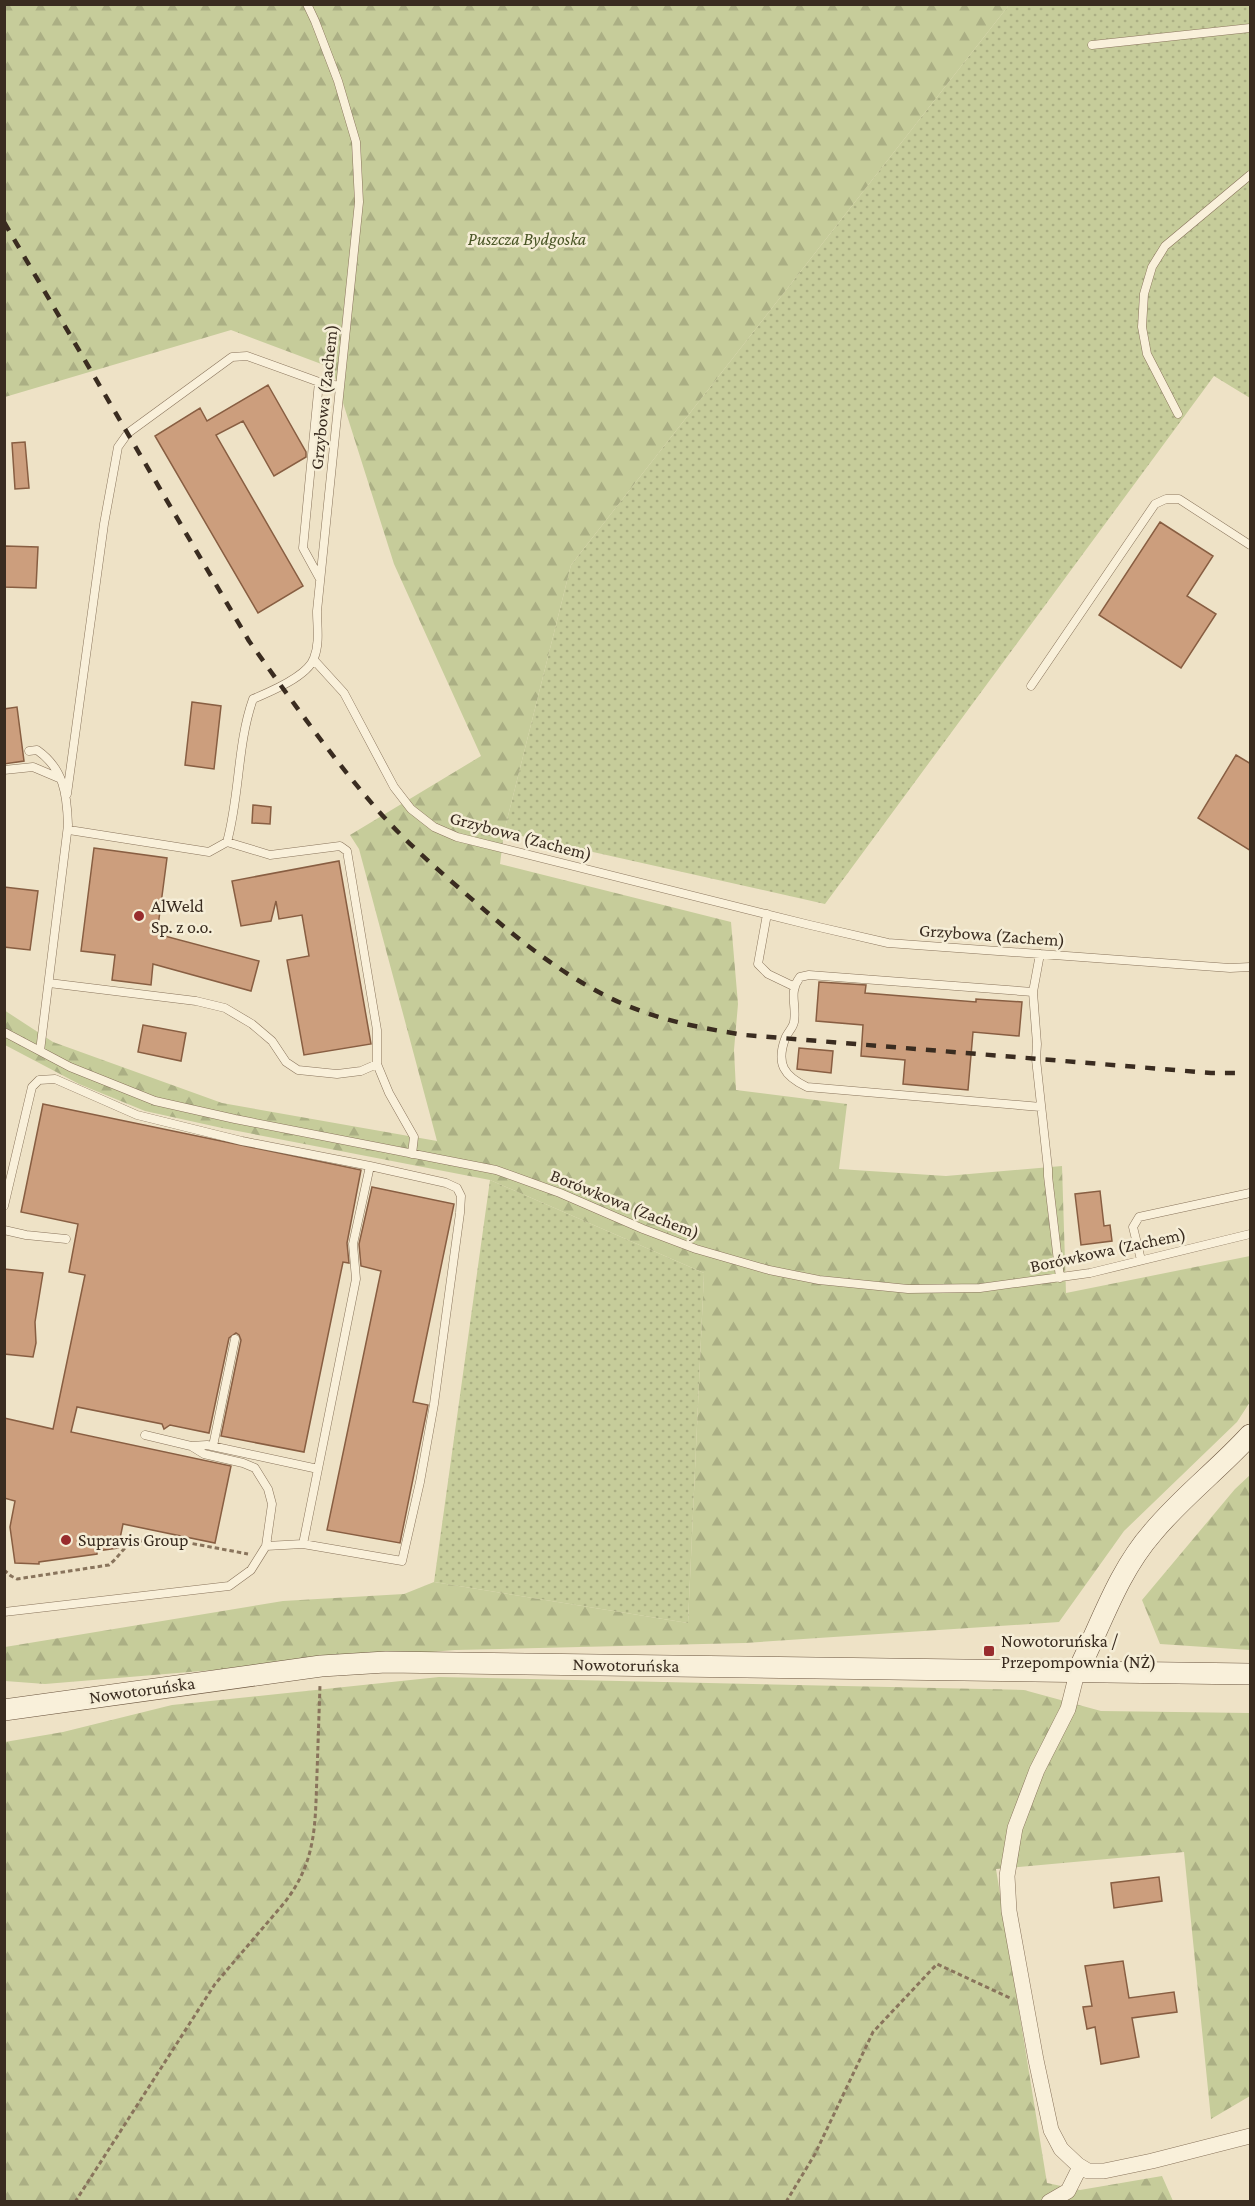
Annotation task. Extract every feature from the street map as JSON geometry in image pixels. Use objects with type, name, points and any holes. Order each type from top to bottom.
[{"type":"main road","points":[[1077,1673],[1095,1637],[1111,1596],[1130,1563],[1152,1532],[1251,1435]]},
{"type":"main road","name":"Nowotoruńska","points":[[4,1710],[321,1666],[386,1662],[1251,1674]]},
{"type":"street","points":[[1077,1673],[1068,1709],[1026,1794],[1014,1828],[1008,1860],[1009,1911],[1051,2130],[1061,2149],[1080,2167],[1088,2170],[1104,2170],[1152,2161],[1251,2136]]},
{"type":"street","points":[[1049,2202],[1068,2191],[1080,2167]]},
{"type":"lane","name":"Grzybowa (Zachem)","points":[[307,4],[338,81],[357,142],[359,202],[320,579],[317,644],[314,660],[344,693],[394,787],[411,809],[434,827],[467,840],[888,943],[1230,969],[1251,967]]},
{"type":"lane","points":[[1092,45],[1251,28]]},
{"type":"lane","points":[[1178,414],[1147,354],[1142,327],[1144,294],[1152,267],[1165,246],[1251,175]]},
{"type":"lane","points":[[40,1051],[69,830],[67,794],[104,524],[118,447],[128,433],[232,357],[247,356],[319,382],[339,386]]},
{"type":"lane","points":[[319,382],[303,548],[320,579]]},
{"type":"lane","points":[[1031,686],[1155,504],[1166,499],[1179,499],[1251,546]]},
{"type":"lane","points":[[69,830],[209,852],[227,842],[235,813],[246,719],[253,699],[276,689],[305,671],[314,660]]},
{"type":"lane","points":[[28,751],[37,750],[51,760],[67,794]]},
{"type":"lane","points":[[4,770],[33,767],[59,778]]},
{"type":"lane","points":[[227,842],[270,855],[340,846],[347,851],[377,1030],[377,1064],[389,1093],[414,1137],[412,1154]]},
{"type":"lane","points":[[767,914],[758,964],[768,974],[793,986]]},
{"type":"lane","points":[[1040,954],[1033,992],[1036,1059],[1060,1278]]},
{"type":"lane","points":[[1033,992],[809,975],[800,977],[793,986],[794,1023],[785,1039],[782,1060],[784,1072],[793,1081],[807,1087],[1041,1107]]},
{"type":"lane","points":[[49,983],[196,1001],[225,1008],[252,1024],[272,1041],[286,1062],[298,1070],[338,1074],[361,1071],[377,1064]]},
{"type":"lane","name":"Borówkowa (Zachem)","points":[[4,1032],[70,1067],[155,1101],[496,1170],[560,1193],[696,1249],[769,1270],[819,1280],[908,1289],[980,1288],[1060,1278],[1251,1234]]},
{"type":"lane","points":[[4,1206],[32,1087],[39,1080],[55,1079],[137,1115],[242,1141],[446,1183],[457,1188],[461,1196],[460,1213],[434,1404],[402,1562],[303,1544],[266,1546]]},
{"type":"lane","points":[[303,1544],[356,1279],[353,1244],[370,1166]]},
{"type":"lane","points":[[1141,1260],[1133,1227],[1139,1217],[1251,1192]]},
{"type":"lane","points":[[4,1230],[66,1239]]},
{"type":"lane","points":[[213,1446],[235,1339]]},
{"type":"lane","points":[[145,1435],[191,1446],[213,1446],[318,1470]]},
{"type":"lane","points":[[4,1612],[228,1586],[251,1570],[266,1546],[272,1504],[268,1489],[255,1468],[243,1462],[204,1454],[191,1446]]},
{"type":"path","points":[[4,1570],[17,1579],[109,1564],[118,1558],[128,1544],[134,1541],[184,1542],[237,1551],[259,1558]]},
{"type":"path","points":[[75,2202],[215,1984],[285,1902],[295,1889],[303,1872],[315,1836],[321,1666]]},
{"type":"path","points":[[786,2202],[815,2154],[873,2032],[937,1964],[1027,2006]]},
{"type":"green space","name":"Puszcza Bydgoska","points":[[5,5],[1009,5],[571,565],[504,832],[500,864],[731,922],[738,1004],[734,1050],[736,1090],[847,1104],[839,1169],[946,1176],[1062,1166],[1066,1293],[1250,1256],[1250,1402],[1237,1422],[1124,1531],[1059,1622],[745,1643],[455,1650],[45,1684],[5,1681],[5,1647],[283,1601],[404,1594],[434,1582],[688,1623],[704,1273],[490,1180],[145,1111],[79,1084],[5,1045],[4,1010],[53,1042],[222,1103],[437,1141],[359,849],[350,835],[481,756],[394,564],[332,368],[231,330],[5,397]]},
{"type":"green space","points":[[1009,5],[1250,5],[1250,398],[1214,376],[825,904],[504,832],[571,565]]},
{"type":"green space","points":[[490,1180],[704,1273],[688,1623],[434,1582]]},
{"type":"green space","points":[[1250,1475],[1250,1650],[1160,1644],[1142,1600],[1235,1489]]},
{"type":"green space","points":[[439,1677],[1024,1690],[1101,1711],[1250,1713],[1250,2096],[1211,2119],[1184,1852],[996,1869],[1047,2183],[1080,2190],[1162,2176],[1173,2201],[5,2202],[5,1742],[63,1732],[172,1705]]},
{"type":"building","points":[[268,385],[306,452],[306,457],[274,476],[243,421],[216,435],[303,586],[258,613],[155,436],[200,408],[207,421]]},
{"type":"building","points":[[25,442],[29,488],[15,489],[12,443]]},
{"type":"building","points":[[1160,522],[1213,556],[1187,596],[1216,614],[1181,668],[1099,615]]},
{"type":"building","points":[[5,546],[38,547],[36,588],[4,587]]},
{"type":"building","points":[[192,702],[221,706],[214,769],[185,765]]},
{"type":"building","points":[[17,707],[24,761],[4,764],[4,709]]},
{"type":"building","points":[[1236,755],[1251,764],[1251,851],[1198,818]]},
{"type":"building","points":[[253,805],[271,807],[270,824],[252,823]]},
{"type":"building","points":[[94,848],[167,858],[157,934],[259,961],[251,991],[153,964],[151,985],[112,980],[115,955],[81,951]]},
{"type":"building","points":[[339,861],[371,1044],[304,1055],[287,960],[309,956],[302,915],[279,919],[276,901],[271,921],[241,926],[232,881]]},
{"type":"building","points":[[4,887],[38,891],[30,950],[4,947]]},
{"type":"building","points":[[819,982],[866,985],[865,993],[976,1002],[976,999],[1022,1002],[1019,1036],[973,1032],[968,1090],[903,1084],[905,1060],[861,1056],[863,1025],[816,1021]]},
{"type":"building","points":[[143,1025],[186,1033],[181,1061],[138,1052]]},
{"type":"building","points":[[799,1048],[833,1051],[831,1073],[797,1069]]},
{"type":"building","points":[[43,1104],[361,1170],[347,1243],[349,1263],[343,1262],[304,1452],[221,1436],[241,1340],[236,1333],[229,1338],[209,1433],[170,1425],[164,1429],[162,1424],[77,1407],[71,1432],[231,1466],[215,1543],[123,1524],[118,1548],[97,1551],[97,1554],[39,1562],[39,1564],[15,1563],[10,1527],[15,1501],[4,1498],[4,1418],[53,1429],[85,1275],[69,1272],[78,1224],[21,1212]]},
{"type":"building","points":[[372,1187],[454,1204],[413,1402],[428,1405],[400,1543],[327,1530],[381,1271],[361,1266],[359,1244]]},
{"type":"building","points":[[1100,1191],[1104,1226],[1110,1225],[1112,1241],[1081,1245],[1075,1194]]},
{"type":"building","points":[[4,1269],[43,1273],[35,1322],[36,1343],[33,1357],[4,1354]]},
{"type":"building","points":[[1159,1877],[1162,1901],[1114,1908],[1111,1883]]},
{"type":"building","points":[[1123,1961],[1129,1998],[1174,1992],[1177,2012],[1132,2018],[1139,2057],[1101,2064],[1095,2027],[1087,2029],[1083,2007],[1092,2006],[1085,1966]]},
{"type":"railway","points":[[4,222],[249,641],[310,726],[387,821],[496,920],[559,968],[592,989],[643,1012],[693,1026],[745,1035],[1211,1073],[1236,1073]]},
{"type":"place","name":"AlWeld Sp. z o.o.","points":[[139,916]]},
{"type":"place","name":"Supravis Group","points":[[66,1540]]},
{"type":"place","name":"Nowotoruńska / Przepompownia (NŻ)","points":[[989,1651]]}]
